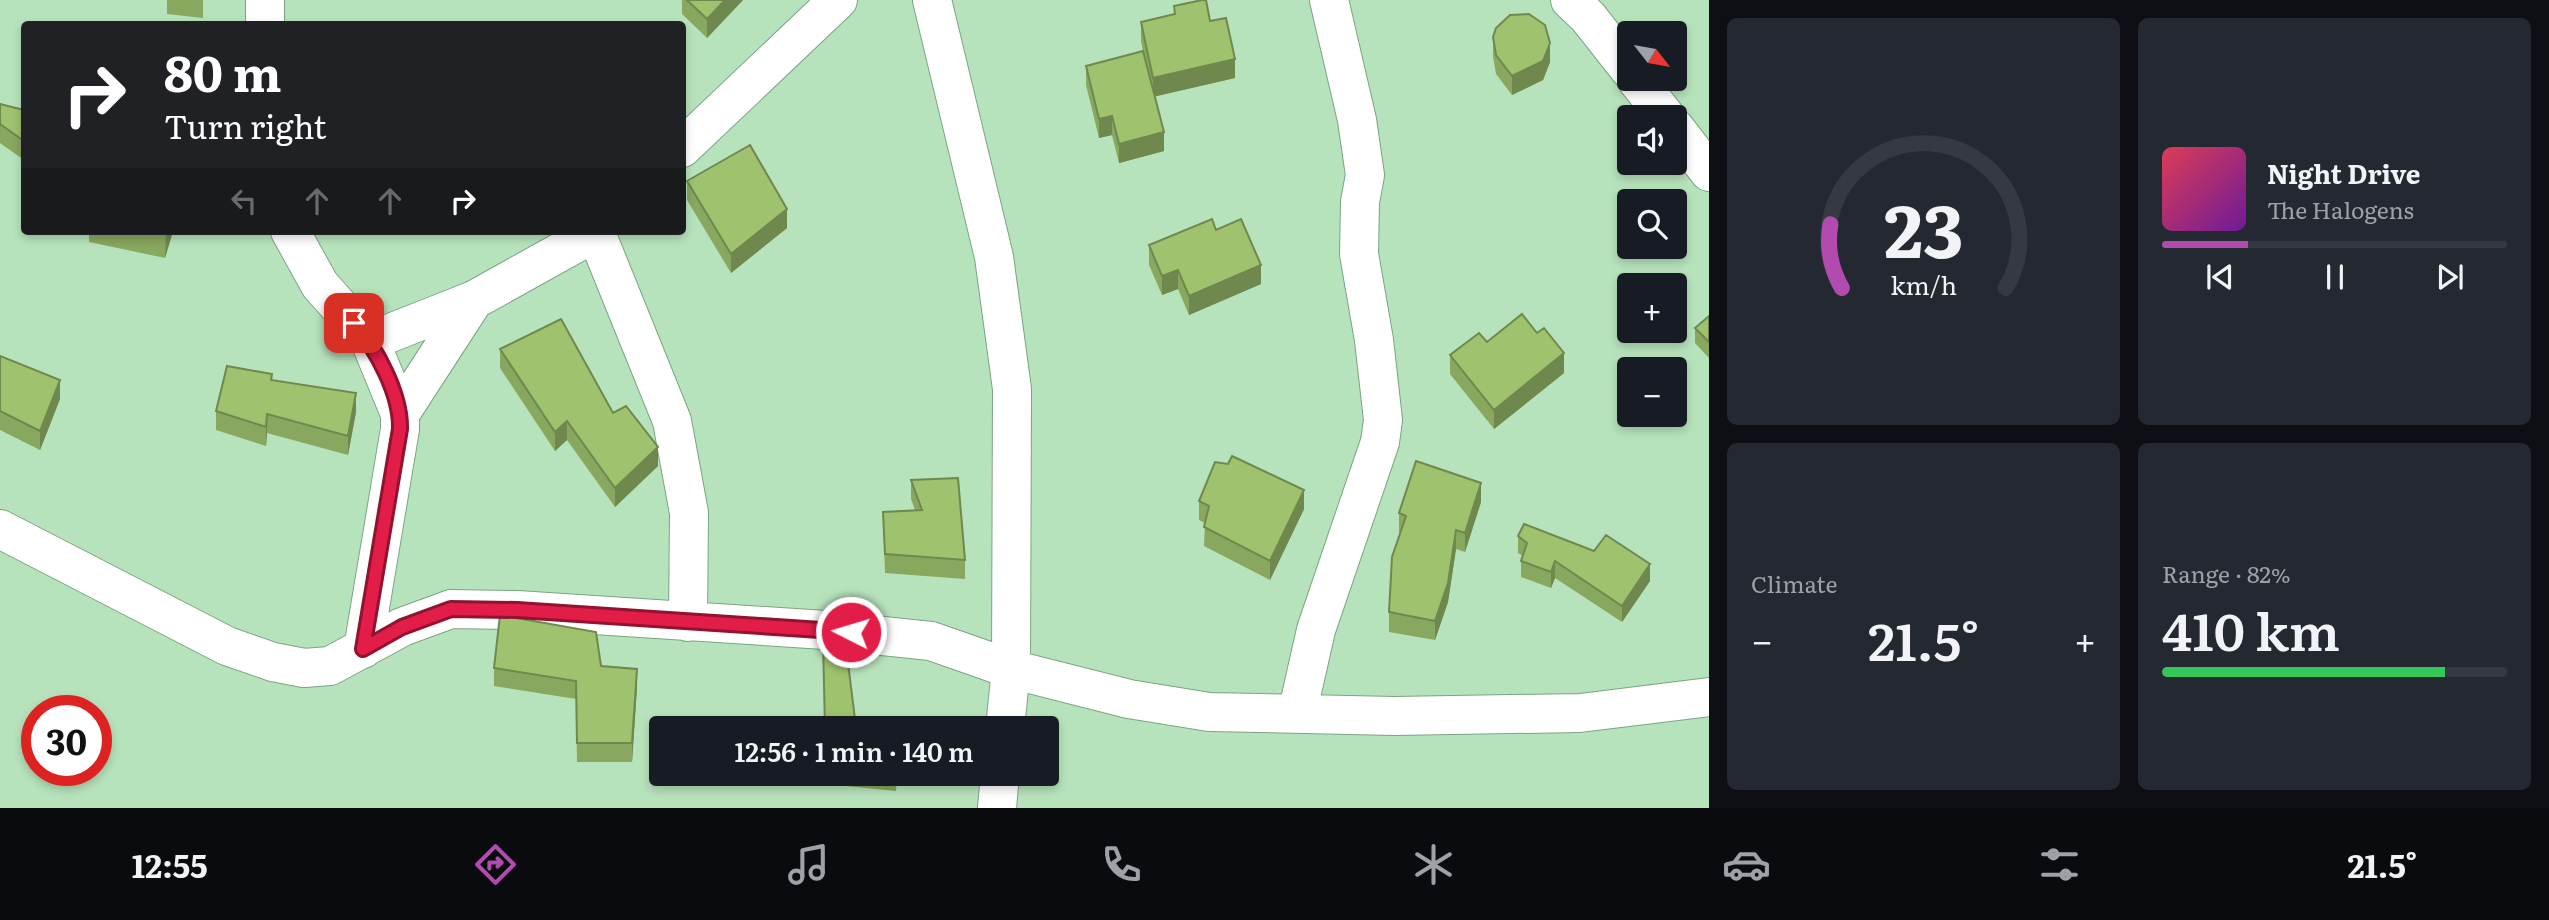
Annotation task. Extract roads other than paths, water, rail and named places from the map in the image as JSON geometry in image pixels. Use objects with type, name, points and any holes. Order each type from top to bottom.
[{"type":"street","points":[[265,0],[265,21]]},
{"type":"street","points":[[686,144],[838,0]]},
{"type":"street","points":[[932,0],[994,257],[1012,389],[1011,669],[1006,716]]},
{"type":"street","points":[[1297,714],[1316,630],[1380,442],[1383,420],[1374,340],[1359,254],[1360,202],[1365,176],[1357,120],[1329,0]]},
{"type":"street","points":[[1570,0],[1588,17],[1617,54]]},
{"type":"street","points":[[1646,91],[1657,105]]},
{"type":"street","points":[[1687,144],[1709,172]]},
{"type":"street","points":[[292,235],[320,285],[370,341],[400,414],[400,429],[363,649]]},
{"type":"street","points":[[370,341],[474,300],[592,235]]},
{"type":"street","points":[[598,235],[672,421],[689,513],[688,622]]},
{"type":"street","points":[[400,414],[474,300]]},
{"type":"street","points":[[0,529],[227,646],[272,662],[304,668],[330,666],[402,627],[451,609],[517,610],[825,630],[931,641],[1011,669],[1143,702],[1209,712],[1394,716],[1580,713],[1709,698]]},
{"type":"street","points":[[997,808],[999,786]]}]
